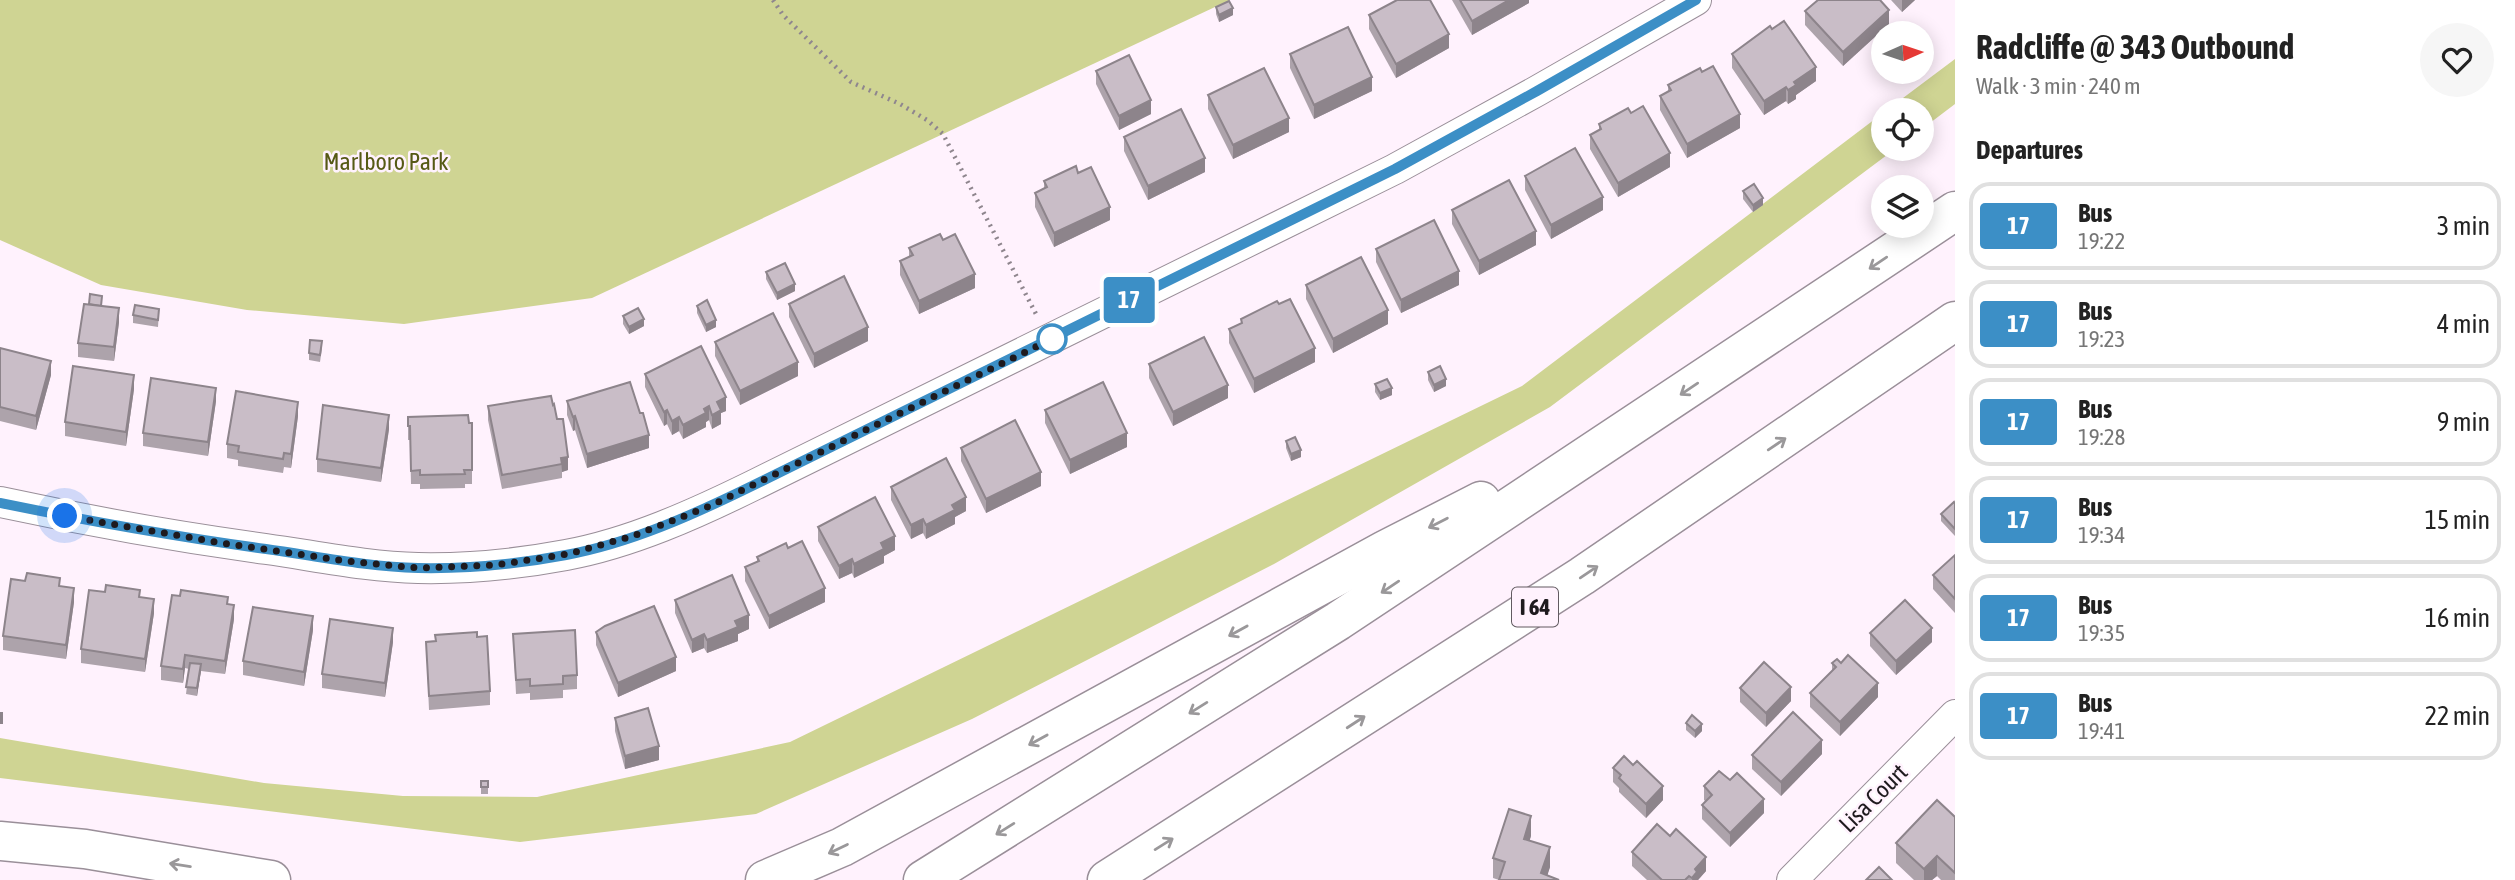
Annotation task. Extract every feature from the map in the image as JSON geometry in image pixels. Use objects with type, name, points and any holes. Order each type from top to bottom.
[{"type":"highway","points":[[923,880],[1338,621],[1955,211]]},
{"type":"highway","name":"I 64","points":[[1107,880],[1582,576],[1955,321]]},
{"type":"highway","points":[[765,880],[842,848],[1385,550],[1651,414]]},
{"type":"highway","points":[[0,841],[85,849],[271,880]]},
{"type":"street","points":[[0,502],[222,543],[346,561],[418,568],[496,565],[556,556],[633,536],[710,506],[754,485],[1384,174],[1550,85],[1696,0]]},
{"type":"street","name":"Lisa Court","points":[[1792,880],[1955,715]]},
{"type":"path","points":[[773,0],[783,15],[851,82],[900,104],[927,120],[943,134],[1032,307]]},
{"type":"green space","name":"Marlboro Park","points":[[0,0],[1230,0],[592,298],[404,324],[247,310],[101,285],[0,240]]},
{"type":"green space","points":[[1955,59],[1955,104],[1934,120],[1934,98],[1903,98],[1922,84],[1934,84],[1934,75]]},
{"type":"green space","points":[[1871,122],[1871,161],[1879,161],[1550,407],[1274,564],[972,719],[756,814],[520,842],[0,778],[0,738],[264,783],[403,796],[537,797],[790,742],[1522,386]]},
{"type":"building","points":[[1397,0],[1430,0],[1449,34],[1396,64],[1369,15]]},
{"type":"building","points":[[1460,0],[1509,0],[1472,21]]},
{"type":"building","points":[[1818,0],[1880,0],[1889,10],[1877,21],[1871,21],[1871,26],[1843,52],[1805,11]]},
{"type":"building","points":[[1229,1],[1233,8],[1219,15],[1216,7]]},
{"type":"building","points":[[1784,21],[1816,67],[1794,82],[1796,85],[1788,90],[1786,87],[1764,101],[1732,54],[1770,26],[1772,29]]},
{"type":"building","points":[[1348,27],[1372,77],[1314,105],[1290,54]]},
{"type":"building","points":[[1129,55],[1151,100],[1119,116],[1096,71]]},
{"type":"building","points":[[1713,66],[1740,114],[1687,144],[1660,96],[1671,90],[1668,85],[1700,68],[1702,72]]},
{"type":"building","points":[[1264,68],[1289,118],[1233,145],[1208,95]]},
{"type":"building","points":[[1643,106],[1670,153],[1618,183],[1590,135],[1601,129],[1599,124],[1628,108],[1631,113]]},
{"type":"building","points":[[1181,109],[1205,158],[1148,186],[1124,137]]},
{"type":"building","points":[[1575,148],[1603,197],[1551,225],[1525,176]]},
{"type":"building","points":[[1076,166],[1078,173],[1091,167],[1110,207],[1054,233],[1035,193],[1047,187],[1044,181]]},
{"type":"building","points":[[1509,180],[1536,231],[1479,261],[1452,210]]},
{"type":"building","points":[[1754,184],[1763,198],[1753,205],[1743,191]]},
{"type":"building","points":[[1434,220],[1459,271],[1401,300],[1376,249]]},
{"type":"building","points":[[940,234],[943,240],[955,234],[975,274],[919,301],[900,261],[913,255],[909,248]]},
{"type":"building","points":[[1361,257],[1388,310],[1333,339],[1306,285]]},
{"type":"building","points":[[785,263],[795,284],[777,293],[766,272]]},
{"type":"building","points":[[844,276],[868,327],[814,354],[789,304]]},
{"type":"building","points":[[90,294],[102,296],[101,306],[89,304]]},
{"type":"building","points":[[1290,299],[1315,348],[1254,379],[1229,329],[1242,323],[1241,319],[1277,301],[1279,304]]},
{"type":"building","points":[[707,300],[716,320],[706,325],[697,306]]},
{"type":"building","points":[[84,304],[119,308],[114,347],[78,343]]},
{"type":"building","points":[[135,305],[159,309],[158,320],[133,315]]},
{"type":"building","points":[[638,308],[644,319],[629,327],[623,316]]},
{"type":"building","points":[[773,313],[798,362],[740,391],[715,342]]},
{"type":"building","points":[[1204,337],[1228,385],[1173,412],[1149,364]]},
{"type":"building","points":[[310,340],[322,341],[320,355],[309,353]]},
{"type":"building","points":[[701,346],[726,397],[717,402],[721,410],[712,415],[709,406],[704,409],[706,413],[683,425],[679,417],[672,421],[667,410],[664,412],[645,374]]},
{"type":"building","points":[[0,348],[51,361],[36,416],[0,407]]},
{"type":"building","points":[[73,366],[134,375],[126,432],[65,422]]},
{"type":"building","points":[[1440,366],[1446,379],[1434,385],[1428,372]]},
{"type":"building","points":[[151,378],[216,388],[208,442],[143,433]]},
{"type":"building","points":[[1387,379],[1392,388],[1380,393],[1375,384]]},
{"type":"building","points":[[630,382],[649,435],[587,454],[575,416],[573,417],[567,401]]},
{"type":"building","points":[[1103,382],[1127,433],[1070,460],[1045,410]]},
{"type":"building","points":[[236,391],[298,402],[291,454],[284,453],[283,459],[238,452],[239,446],[227,444]]},
{"type":"building","points":[[551,396],[557,419],[563,419],[568,457],[561,458],[562,464],[502,475],[488,406]]},
{"type":"building","points":[[323,405],[389,415],[381,468],[317,459]]},
{"type":"building","points":[[468,415],[469,423],[472,423],[472,470],[464,470],[465,474],[420,475],[420,470],[411,471],[408,417]]},
{"type":"building","points":[[1015,420],[1041,472],[986,499],[961,448]]},
{"type":"building","points":[[1295,437],[1301,450],[1291,454],[1286,441]]},
{"type":"building","points":[[946,458],[966,497],[952,505],[955,510],[926,525],[923,519],[911,525],[891,487]]},
{"type":"building","points":[[875,497],[895,536],[881,543],[884,549],[854,564],[852,559],[839,566],[818,527]]},
{"type":"building","points":[[1954,502],[1955,504],[1955,529],[1941,514]]},
{"type":"building","points":[[802,541],[825,588],[769,616],[745,567],[759,561],[757,557],[786,543],[788,548]]},
{"type":"building","points":[[1955,555],[1955,599],[1933,575]]},
{"type":"building","points":[[27,573],[60,578],[59,586],[74,588],[66,645],[3,636],[11,579],[25,581]]},
{"type":"building","points":[[732,575],[749,615],[735,621],[738,627],[707,640],[704,634],[692,640],[675,600]]},
{"type":"building","points":[[106,585],[140,590],[139,597],[154,599],[145,659],[81,649],[89,590],[105,592]]},
{"type":"building","points":[[181,590],[228,597],[227,604],[234,605],[225,661],[185,655],[183,669],[161,666],[172,595],[180,596]]},
{"type":"building","points":[[1905,600],[1932,628],[1896,661],[1870,633]]},
{"type":"building","points":[[654,606],[676,657],[618,683],[596,632]]},
{"type":"building","points":[[253,607],[313,616],[304,672],[243,661]]},
{"type":"building","points":[[330,619],[393,628],[385,683],[322,674]]},
{"type":"building","points":[[575,630],[577,675],[563,676],[563,684],[530,686],[530,679],[516,680],[513,634]]},
{"type":"building","points":[[477,632],[477,637],[487,636],[490,691],[429,696],[426,642],[436,641],[435,635]]},
{"type":"building","points":[[1848,655],[1878,683],[1840,722],[1810,693],[1836,667],[1832,663],[1837,659],[1841,663]]},
{"type":"building","points":[[1764,662],[1791,687],[1766,713],[1740,688]]},
{"type":"building","points":[[190,663],[201,664],[197,688],[186,687]]},
{"type":"building","points":[[648,708],[659,746],[625,756],[615,718]]},
{"type":"building","points":[[1793,712],[1822,740],[1781,782],[1752,755]]},
{"type":"building","points":[[1692,715],[1702,724],[1695,731],[1686,723]]},
{"type":"building","points":[[1624,756],[1633,765],[1637,761],[1663,786],[1646,804],[1619,778],[1621,775],[1613,768]]},
{"type":"building","points":[[1719,771],[1730,780],[1737,773],[1764,799],[1730,833],[1702,805],[1712,795],[1704,786]]},
{"type":"building","points":[[481,781],[488,781],[488,787],[481,787]]},
{"type":"building","points":[[1937,800],[1955,817],[1955,873],[1937,856],[1924,869],[1896,843]]},
{"type":"building","points":[[1509,809],[1531,816],[1524,839],[1550,847],[1541,873],[1559,880],[1499,880],[1505,862],[1493,858]]},
{"type":"building","points":[[1657,824],[1670,836],[1676,829],[1706,857],[1695,869],[1697,872],[1692,878],[1689,876],[1685,880],[1662,880],[1632,852]]},
{"type":"building","points":[[1879,867],[1892,880],[1866,880]]},
{"type":"bus line","name":"17","points":[[0,503],[222,543],[346,561],[418,568],[496,565],[544,558],[633,536],[710,506],[754,485],[1395,169],[1696,0]]},
{"type":"route","points":[[65,516],[222,543],[346,561],[418,568],[496,565],[568,554],[633,536],[710,506],[1052,339]]}]
